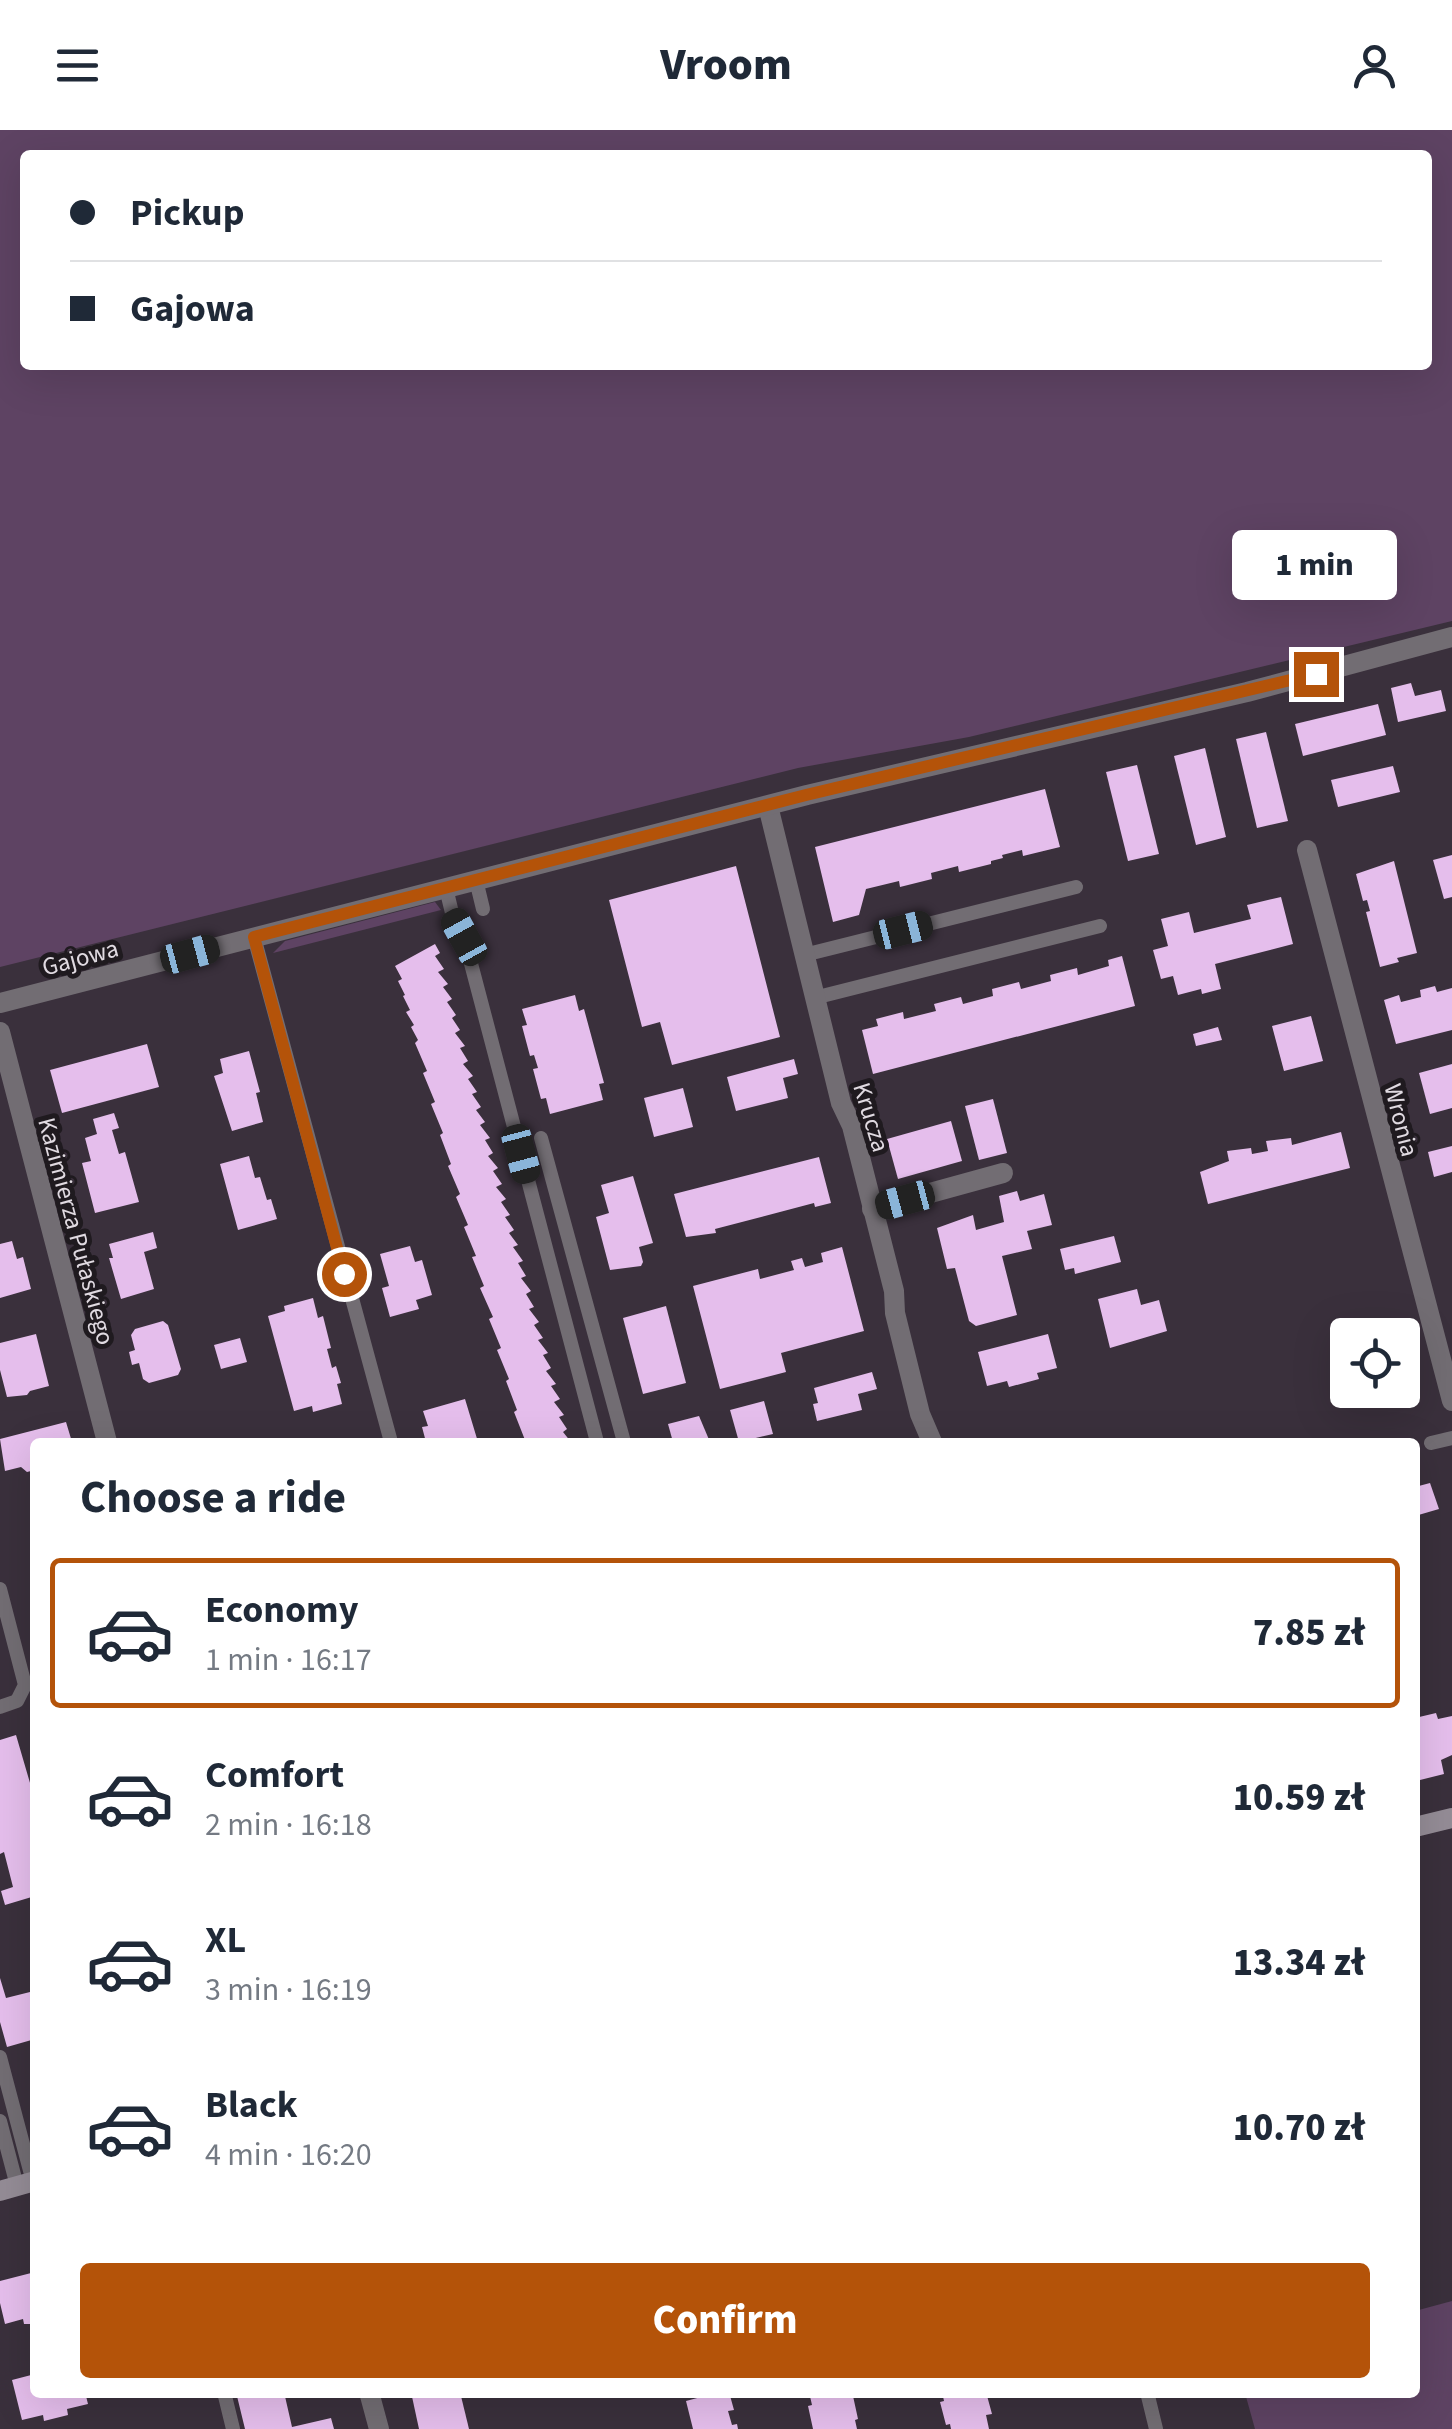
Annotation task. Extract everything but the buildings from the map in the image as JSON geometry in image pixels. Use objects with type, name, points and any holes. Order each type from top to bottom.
[{"type":"street","name":"Gajowa","points":[[0,1003],[768,806],[1247,692],[1452,637]]},
{"type":"street","name":"Krucza","points":[[768,806],[814,998],[872,1209],[920,1414],[930,1438]]},
{"type":"street","name":"Wronia","points":[[1307,850],[1452,1401]]},
{"type":"street","name":"Kazimierza Pułaskiego","points":[[0,1032],[106,1438]]},
{"type":"street","points":[[872,1209],[1004,1173]]},
{"type":"street","points":[[1420,1826],[1452,1818]]},
{"type":"street","points":[[371,2398],[379,2429]]},
{"type":"lane","points":[[476,880],[482,909]]},
{"type":"lane","points":[[804,955],[1076,886]]},
{"type":"lane","points":[[446,888],[453,917],[464,937],[596,1438]]},
{"type":"lane","points":[[814,998],[1100,926]]},
{"type":"lane","points":[[254,937],[390,1438]]},
{"type":"lane","points":[[541,1138],[623,1438]]},
{"type":"lane","points":[[1431,1444],[1452,1438]]},
{"type":"lane","points":[[0,1589],[25,1685],[17,1701],[0,1708]]},
{"type":"lane","points":[[0,2057],[22,2185]]},
{"type":"lane","points":[[0,2121],[22,2185]]},
{"type":"lane","points":[[225,2398],[233,2429]]},
{"type":"lane","points":[[1148,2398],[1156,2429]]},
{"type":"shaded area","points":[[0,130],[1452,130],[1452,621],[969,737],[798,768],[0,967]]},
{"type":"shaded area","points":[[435,902],[441,910],[273,953],[285,941]]},
{"type":"shaded area","points":[[1452,2301],[1452,2429],[1255,2429],[1246,2398],[1420,2398],[1420,2310]]},
{"type":"route","points":[[344,1274],[254,937],[806,795],[1316,674]]}]
